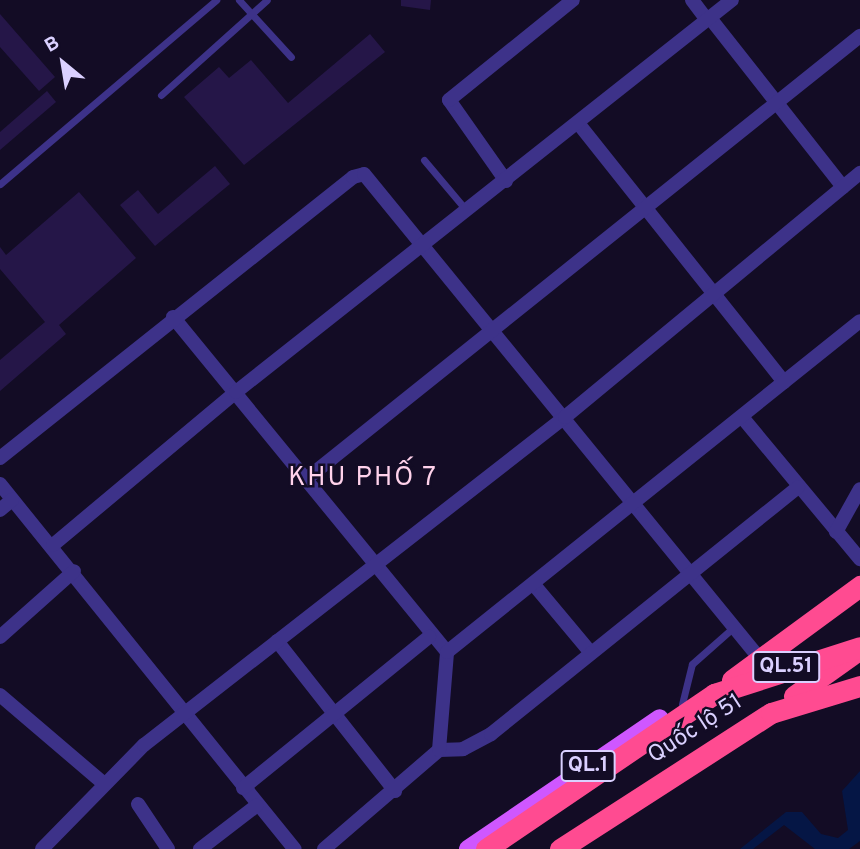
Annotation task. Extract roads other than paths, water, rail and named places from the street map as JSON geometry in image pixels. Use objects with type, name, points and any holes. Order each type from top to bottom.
[{"type":"highway","name":"QL.1","points":[[714,694],[860,586]]},
{"type":"highway","points":[[792,634],[821,676]]},
{"type":"highway","name":"QL.1","points":[[754,732],[771,713],[860,648]]},
{"type":"highway","name":"Quốc lộ 51","points":[[486,849],[714,694],[821,676],[860,686]]},
{"type":"highway","name":"Quốc lộ 51","points":[[561,849],[771,713]]},
{"type":"main road","name":"Quốc lộ 51","points":[[577,849],[754,732],[821,676]]},
{"type":"main road","name":"Quốc lộ 51","points":[[468,849],[682,704],[714,694]]},
{"type":"street","points":[[506,181],[449,100],[573,0]]},
{"type":"street","points":[[692,0],[843,187]]},
{"type":"street","points":[[53,545],[236,391],[424,246],[732,0]]},
{"type":"street","points":[[304,480],[496,332],[774,103],[860,36]]},
{"type":"street","points":[[578,123],[783,382]]},
{"type":"street","points":[[42,849],[103,783],[371,564],[565,417],[860,173]]},
{"type":"street","points":[[0,458],[173,317],[353,177],[372,180],[760,659]]},
{"type":"street","points":[[173,317],[236,391],[429,637],[447,652]]},
{"type":"street","points":[[439,750],[447,652],[535,586],[860,321]]},
{"type":"street","points":[[742,417],[860,559]]},
{"type":"street","points":[[0,484],[74,571],[256,806],[295,849]]},
{"type":"street","points":[[324,849],[395,791],[439,750],[463,749],[491,734],[798,487]]},
{"type":"street","points":[[836,532],[860,489]]},
{"type":"street","points":[[0,510],[12,500]]},
{"type":"street","points":[[0,637],[74,571]]},
{"type":"street","points":[[535,586],[591,653]]},
{"type":"street","points":[[243,788],[429,637]]},
{"type":"street","points":[[277,641],[395,791]]},
{"type":"street","points":[[0,695],[103,783]]},
{"type":"street","points":[[138,804],[168,849]]},
{"type":"street","points":[[200,849],[256,806]]},
{"type":"lane","points":[[0,184],[216,0]]},
{"type":"lane","points":[[239,0],[291,57]]},
{"type":"lane","points":[[161,94],[267,0]]},
{"type":"lane","points":[[424,160],[468,211]]},
{"type":"lane","points":[[682,704],[692,664],[734,627]]},
{"type":"water","points":[[860,771],[860,841],[849,849],[815,849],[784,825],[753,849],[740,849],[786,812],[802,812],[821,834],[838,838],[848,830],[842,791]]},
{"type":"district","name":"KHU PHỐ 7","points":[[363,479]]}]
